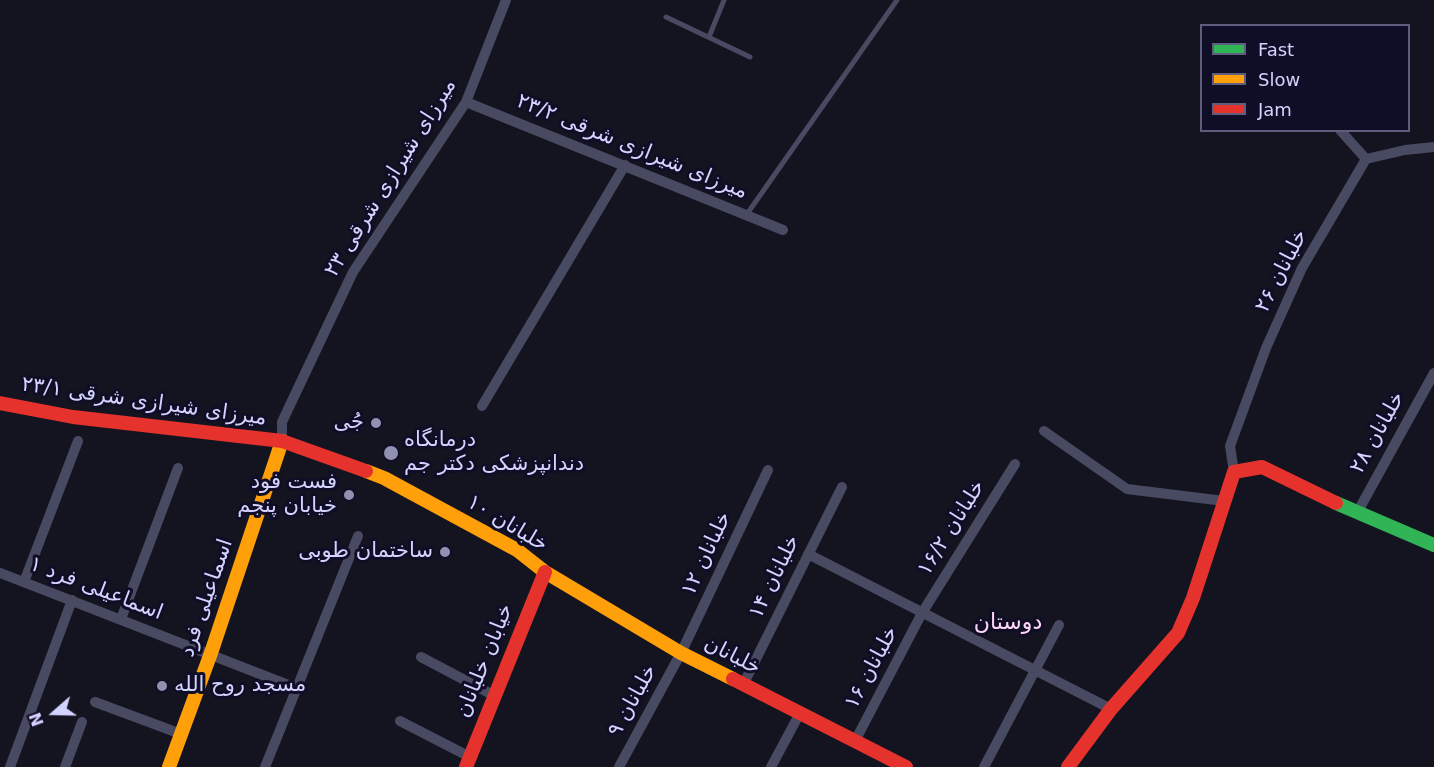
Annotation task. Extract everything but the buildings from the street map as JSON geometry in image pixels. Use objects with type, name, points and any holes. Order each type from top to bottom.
[{"type":"street","name":"۲۳ میرزای شیرازی شرقی","points":[[282,441],[282,422],[353,272],[466,102],[506,0]]},
{"type":"street","name":"۲۳/۲ میرزای شیرازی شرقی","points":[[466,102],[783,230]]},
{"type":"street","points":[[1342,132],[1366,159],[1405,150],[1434,147]]},
{"type":"street","name":"۲۶ خلبانان","points":[[1234,472],[1230,446],[1266,348],[1302,268],[1366,159]]},
{"type":"street","points":[[482,406],[625,165]]},
{"type":"street","name":"۲۸ خلبانان","points":[[1357,513],[1433,378]]},
{"type":"street","name":"۲۳/۱ میرزای شیرازی شرقی","points":[[0,403],[73,417],[282,441]]},
{"type":"street","points":[[1044,430],[1128,489],[1224,501]]},
{"type":"street","points":[[24,582],[78,441]]},
{"type":"street","name":"۱۰ خلبانان","points":[[282,441],[384,477],[517,550],[545,572]]},
{"type":"street","name":"اسماعیلی فرد","points":[[169,767],[211,653],[282,441]]},
{"type":"street","name":"۱۶/۲ خلبانان","points":[[922,613],[1015,464]]},
{"type":"street","points":[[1068,767],[1111,709],[1178,633],[1193,598],[1234,472],[1262,466],[1357,513],[1434,545]]},
{"type":"street","points":[[121,619],[178,468]]},
{"type":"street","name":"۱۲ خلبانان","points":[[681,653],[768,470]]},
{"type":"street","name":"۱۴ خلبانان","points":[[743,685],[842,487]]},
{"type":"street","points":[[265,767],[358,536]]},
{"type":"street","points":[[808,554],[1111,709]]},
{"type":"street","name":"خلبانان","points":[[545,572],[681,653],[906,767]]},
{"type":"street","name":"خیابان خلبانان","points":[[468,762],[545,572]]},
{"type":"street","name":"۱ اسماعیلی فرد","points":[[0,573],[211,653],[296,688]]},
{"type":"street","points":[[10,767],[72,600]]},
{"type":"street","name":"۱۶ خلبانان","points":[[855,741],[922,613]]},
{"type":"street","points":[[984,767],[1059,625]]},
{"type":"street","name":"۹ خلبانان","points":[[619,767],[681,653]]},
{"type":"street","points":[[421,657],[494,695]]},
{"type":"street","points":[[95,702],[181,734]]},
{"type":"street","points":[[771,767],[800,713]]},
{"type":"street","points":[[400,721],[468,762]]},
{"type":"street","points":[[64,767],[82,722]]},
{"type":"lane","points":[[709,37],[724,0]]},
{"type":"lane","points":[[747,214],[897,0]]},
{"type":"lane","points":[[666,17],[750,57]]},
{"type":"traffic: fast","points":[[1336,503],[1434,545]]},
{"type":"traffic: slow","points":[[169,767],[211,653],[282,441]]},
{"type":"traffic: slow","points":[[366,471],[384,478],[517,550],[545,572],[681,653],[733,679]]},
{"type":"traffic: jam","points":[[0,403],[73,417],[282,441],[366,471]]},
{"type":"traffic: jam","points":[[1068,767],[1111,709],[1178,633],[1193,598],[1234,472],[1262,467],[1336,503]]},
{"type":"traffic: jam","points":[[466,767],[545,572]]},
{"type":"traffic: jam","points":[[733,679],[906,767]]},
{"type":"place","name":"جُی","points":[[376,423]]},
{"type":"place","name":"درمانگاه دندانپزشکی دکتر جم","points":[[391,453]]},
{"type":"place","name":"فست فود خیابان پنجم","points":[[349,495]]},
{"type":"place","name":"ساختمان طوبی","points":[[445,552]]},
{"type":"place","name":"مسجد روح الله","points":[[162,686]]},
{"type":"district","name":"دوستان","points":[[1008,623]]}]
